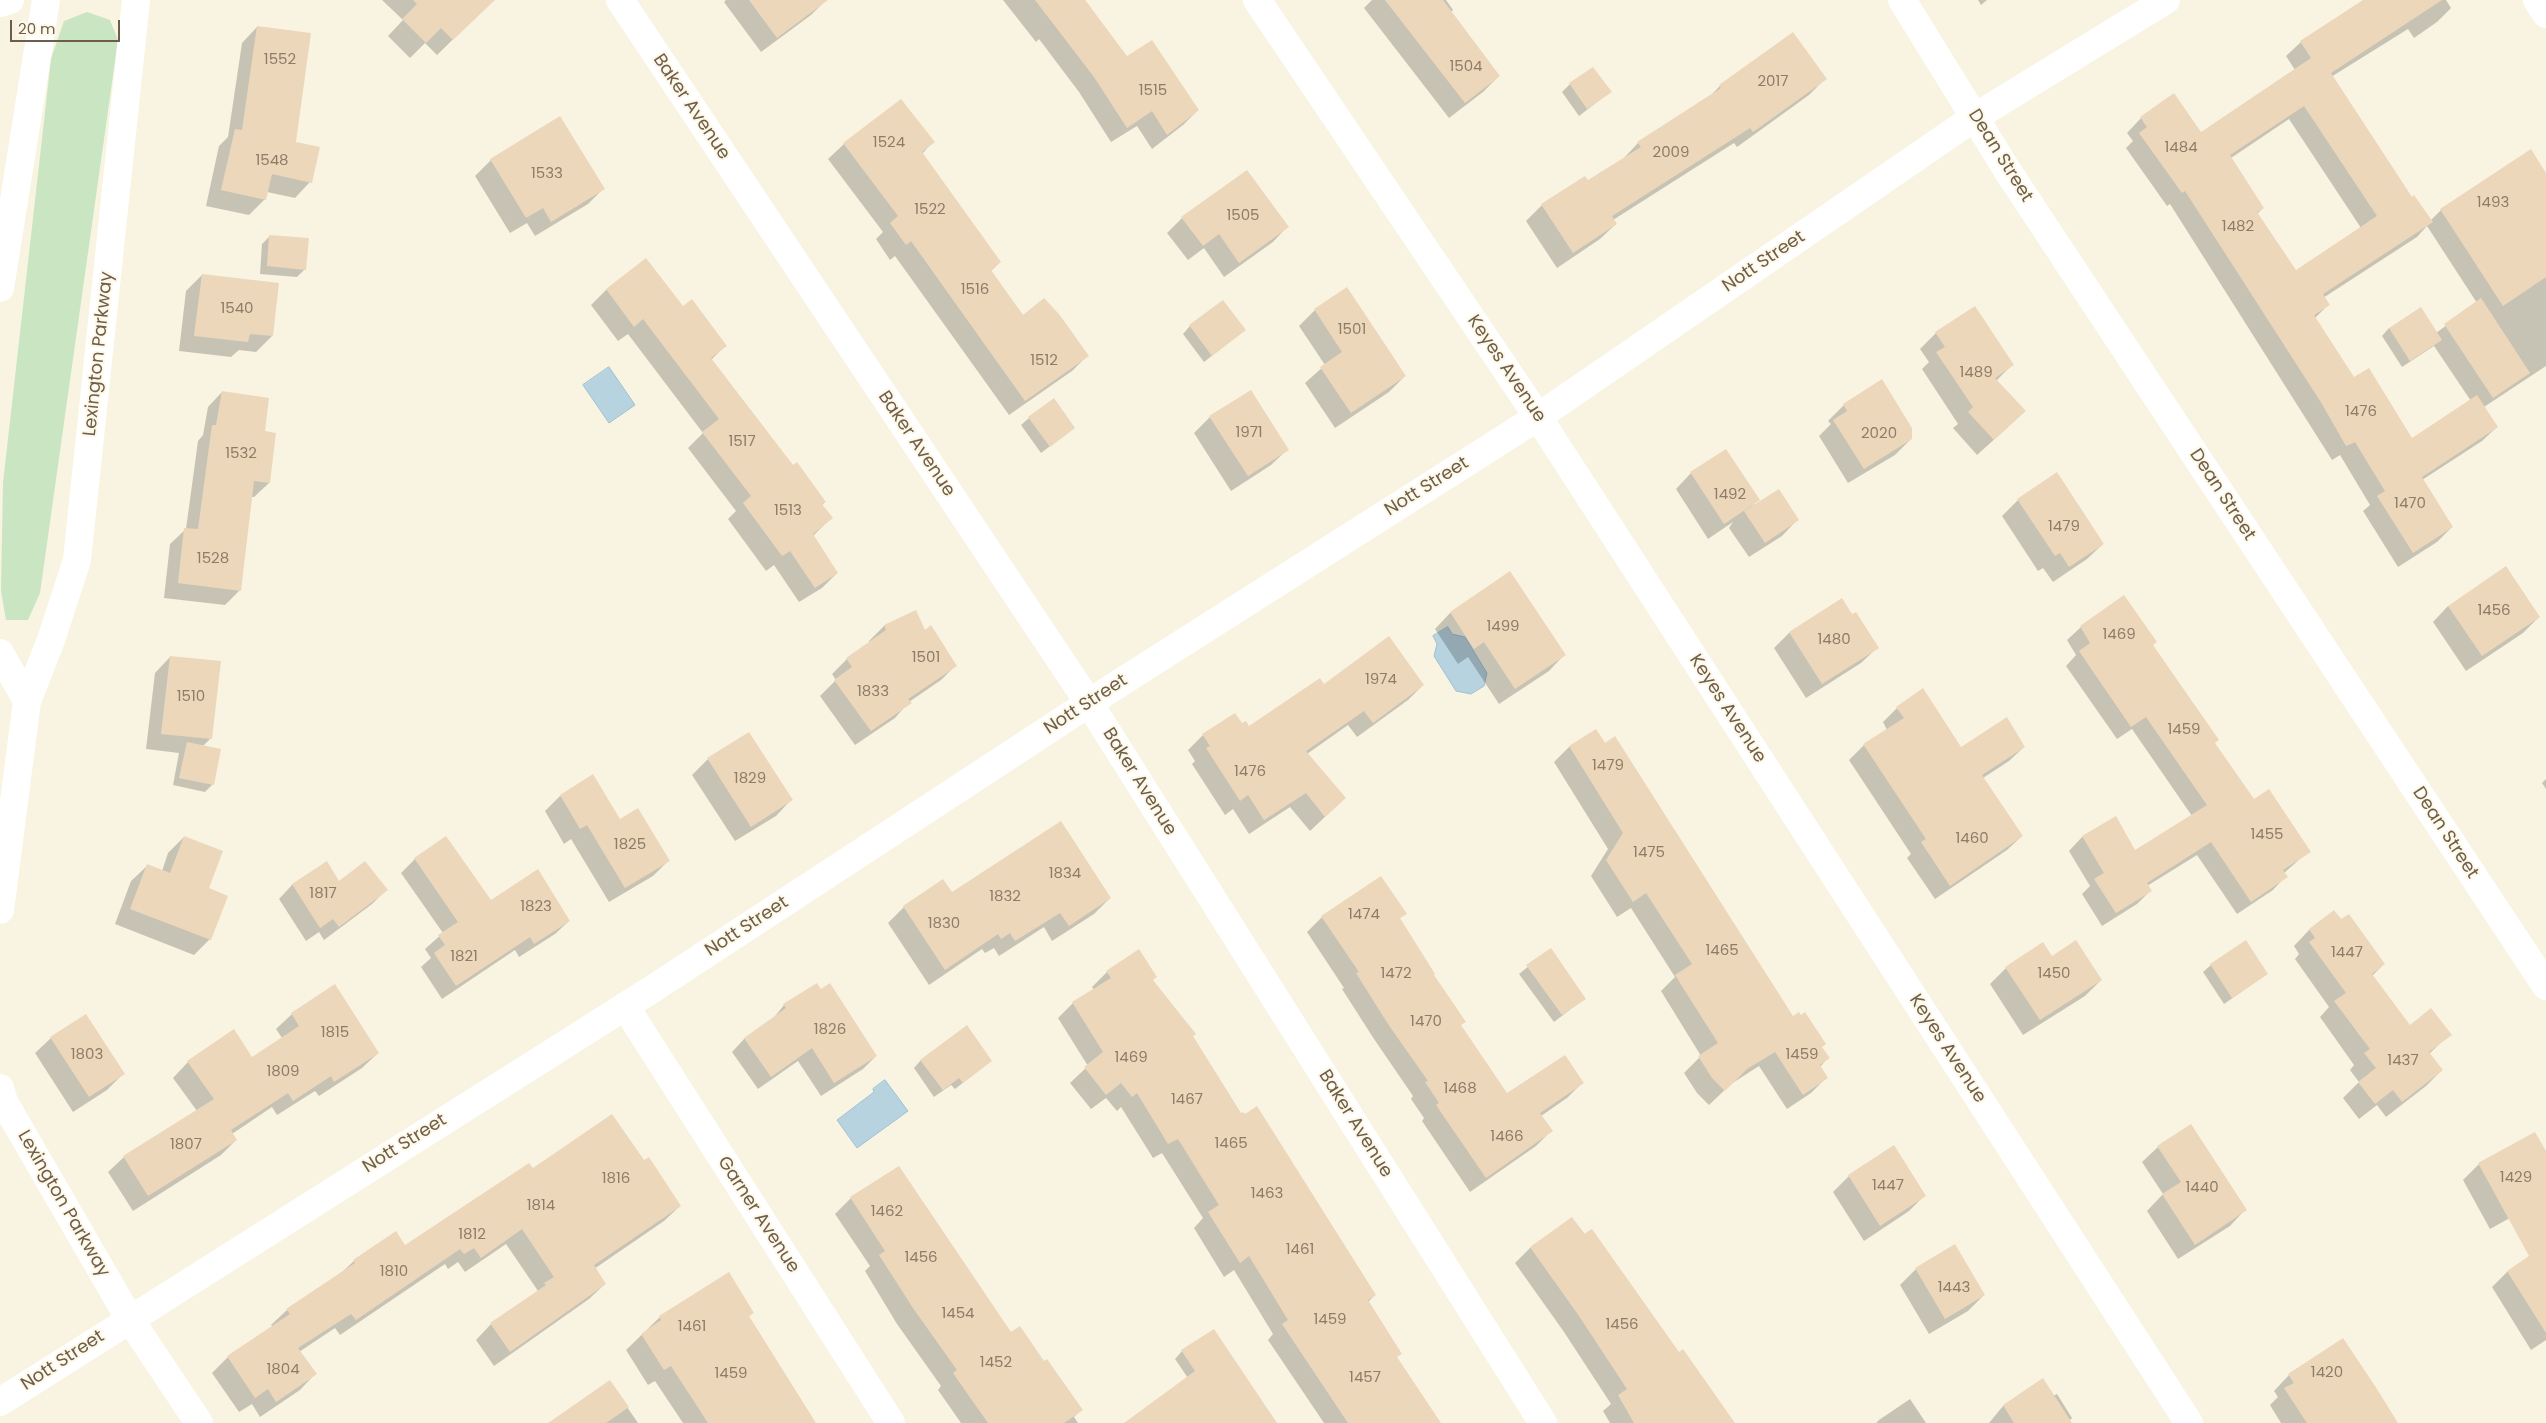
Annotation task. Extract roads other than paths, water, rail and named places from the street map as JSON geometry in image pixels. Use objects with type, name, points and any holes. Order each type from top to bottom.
[{"type":"street","points":[[0,3],[10,0]]},
{"type":"street","points":[[0,288],[46,0]]},
{"type":"street","name":"Lexington Parkway","points":[[0,910],[27,701],[51,640],[76,560],[136,0]]},
{"type":"street","name":"Baker Avenue","points":[[620,0],[1089,703],[1543,1423]]},
{"type":"street","name":"Keyes Avenue","points":[[1256,0],[1538,417],[2189,1423]]},
{"type":"street","name":"Dean Street","points":[[1902,0],[2008,170],[2546,986]]},
{"type":"street","name":"Nott Street","points":[[0,1402],[129,1318],[625,1006],[1089,703],[1538,417],[1975,117],[2166,0]]},
{"type":"street","points":[[2537,0],[2546,14]]},
{"type":"street","points":[[0,653],[27,701]]},
{"type":"street","name":"Garner Avenue","points":[[625,1006],[892,1423]]},
{"type":"street","name":"Lexington Parkway","points":[[0,1088],[4,1102],[129,1318],[200,1423]]},
{"type":"water","points":[[609,367],[635,405],[609,423],[583,385]]},
{"type":"water","points":[[1448,627],[1452,634],[1465,637],[1487,673],[1484,686],[1471,694],[1456,691],[1434,656],[1437,644],[1433,636]]},
{"type":"water","points":[[885,1080],[908,1111],[857,1148],[837,1120],[874,1092],[873,1089]]}]
